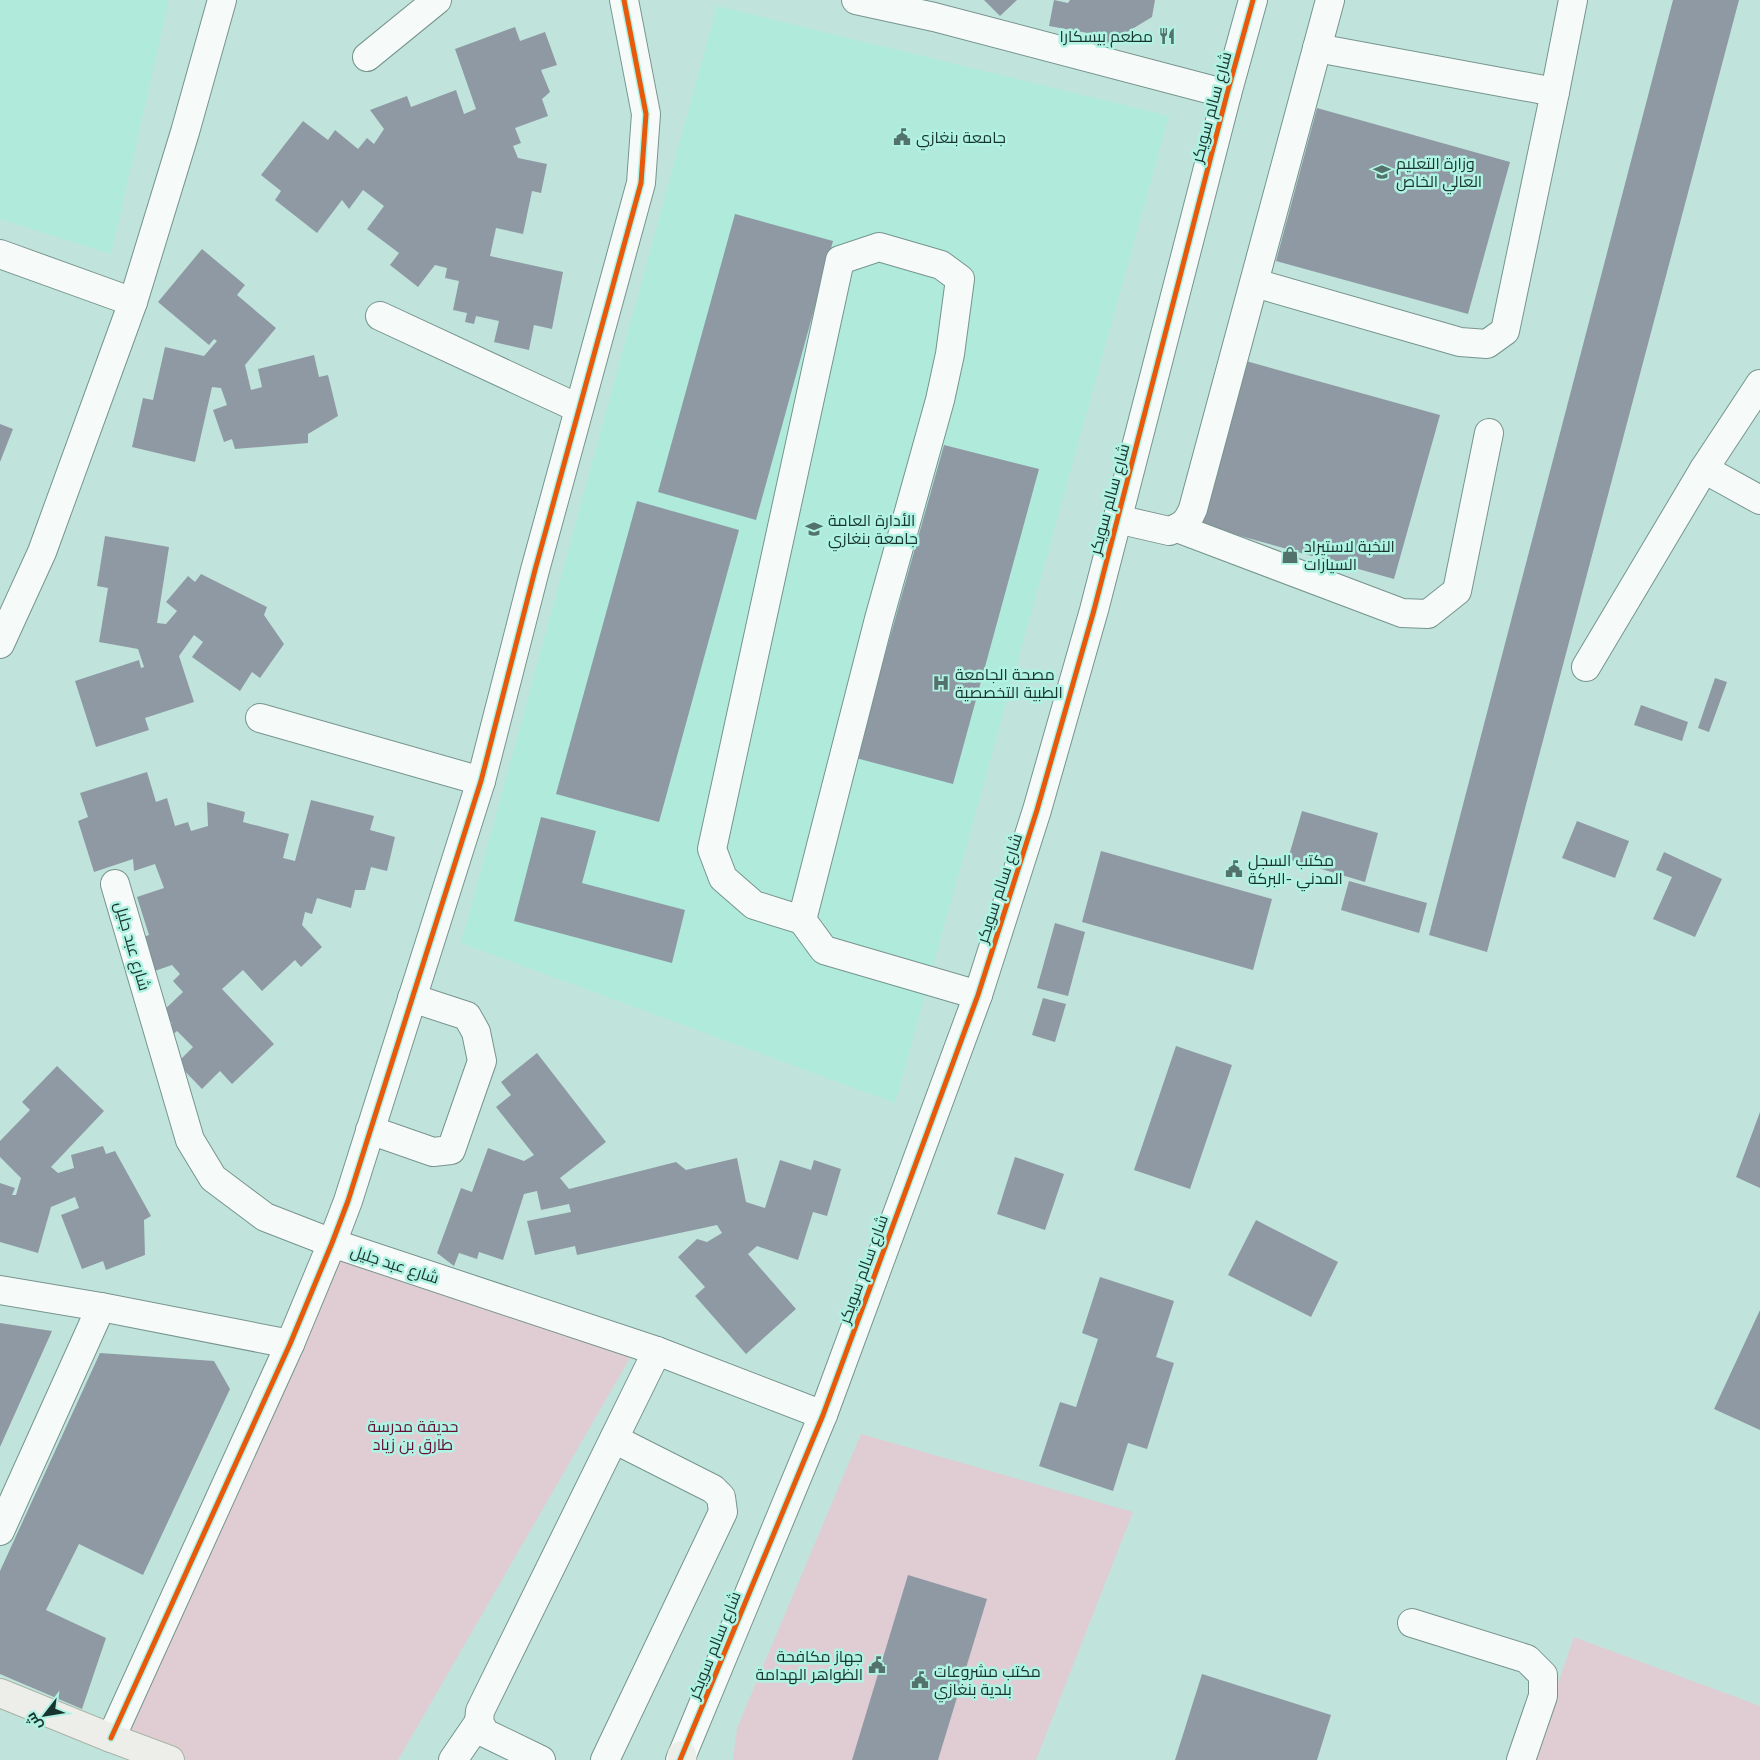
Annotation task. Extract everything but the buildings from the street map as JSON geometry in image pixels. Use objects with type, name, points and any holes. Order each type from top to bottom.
[{"type":"main road","points":[[0,1693],[170,1760]]},
{"type":"street","points":[[0,644],[42,552],[133,302],[185,132],[222,0]]},
{"type":"street","points":[[367,57],[437,0]]},
{"type":"street","points":[[111,1738],[290,1344],[332,1243],[348,1200],[481,781],[578,408],[640,183],[646,114],[624,0]]},
{"type":"street","points":[[856,0],[936,8],[1227,94]]},
{"type":"street","name":"شارع سالم سويكر","points":[[681,1758],[823,1415],[978,995],[1037,810],[1094,610],[1227,94],[1254,0]]},
{"type":"street","points":[[1117,519],[1169,531],[1188,522],[1330,0]]},
{"type":"street","points":[[1254,283],[1460,342],[1487,344],[1505,331],[1556,92],[1573,0]]},
{"type":"street","points":[[1317,48],[1556,92]]},
{"type":"street","points":[[802,920],[878,619],[940,400],[950,354],[960,279],[942,265],[879,247],[840,260],[712,849],[723,878],[754,905],[802,920],[824,950],[978,995]]},
{"type":"street","points":[[0,254],[133,302]]},
{"type":"street","points":[[380,316],[578,408]]},
{"type":"street","points":[[1586,667],[1704,469],[1760,384]]},
{"type":"street","points":[[1177,528],[1402,613],[1428,614],[1457,591],[1489,433]]},
{"type":"street","points":[[1704,469],[1760,500]]},
{"type":"street","points":[[260,718],[481,781]]},
{"type":"street","name":"شارع عبد جليل","points":[[115,884],[190,1140],[213,1178],[265,1217],[332,1243],[657,1351],[823,1415]]},
{"type":"street","points":[[370,1130],[433,1152],[450,1150],[482,1061],[476,1032],[467,1016],[412,998]]},
{"type":"street","points":[[0,1290],[101,1306],[290,1344]]},
{"type":"street","points":[[0,1531],[101,1306]]},
{"type":"street","points":[[452,1760],[479,1722],[480,1711],[657,1351]]},
{"type":"street","points":[[605,1760],[723,1512],[722,1497],[713,1489],[614,1439]]},
{"type":"street","points":[[1412,1623],[1527,1659],[1542,1675],[1543,1696],[1521,1760]]},
{"type":"street","points":[[479,1722],[485,1733],[541,1760]]},
{"type":"shaded area","points":[[0,0],[169,0],[111,254],[0,219]]},
{"type":"shaded area","name":"الأدارة العامة جامعة بنغازي","points":[[717,6],[1169,116],[895,1103],[461,943]]},
{"type":"green space","name":"حديقة مدرسة طارق بن زياد","points":[[333,1245],[634,1351],[398,1760],[188,1760],[117,1734]]},
{"type":"green space","points":[[861,1434],[1133,1512],[1036,1760],[733,1760],[737,1728]]},
{"type":"green space","points":[[1574,1637],[1760,1706],[1760,1760],[1531,1760]]},
{"type":"cycle path","points":[[111,1738],[290,1344],[332,1243],[348,1201],[481,781],[535,570],[641,183],[646,114],[624,0]]},
{"type":"cycle path","points":[[680,1760],[823,1415],[978,995],[1037,810],[1094,610],[1253,0]]},
{"type":"place","name":"مطعم بيسكارا","points":[[1167,36]]},
{"type":"place","name":"جامعة بنغازي","points":[[902,137]]},
{"type":"place","name":"وزارة التعليم العالي الخاص","points":[[1382,172]]},
{"type":"place","name":"الأدارة العامة جامعة بنغازي","points":[[814,529]]},
{"type":"place","name":"النخبة لاستيراد السيارات","points":[[1290,555]]},
{"type":"place","name":"مصحة الجامعة الطبية التخصصية","points":[[941,683]]},
{"type":"place","name":"مكتب السجل المدني -البركة","points":[[1234,869]]},
{"type":"place","name":"جهاز مكافحة الظواهر الهدامة","points":[[877,1665]]},
{"type":"place","name":"مكتب مشروعات بلدية بنغازي","points":[[920,1680]]}]
